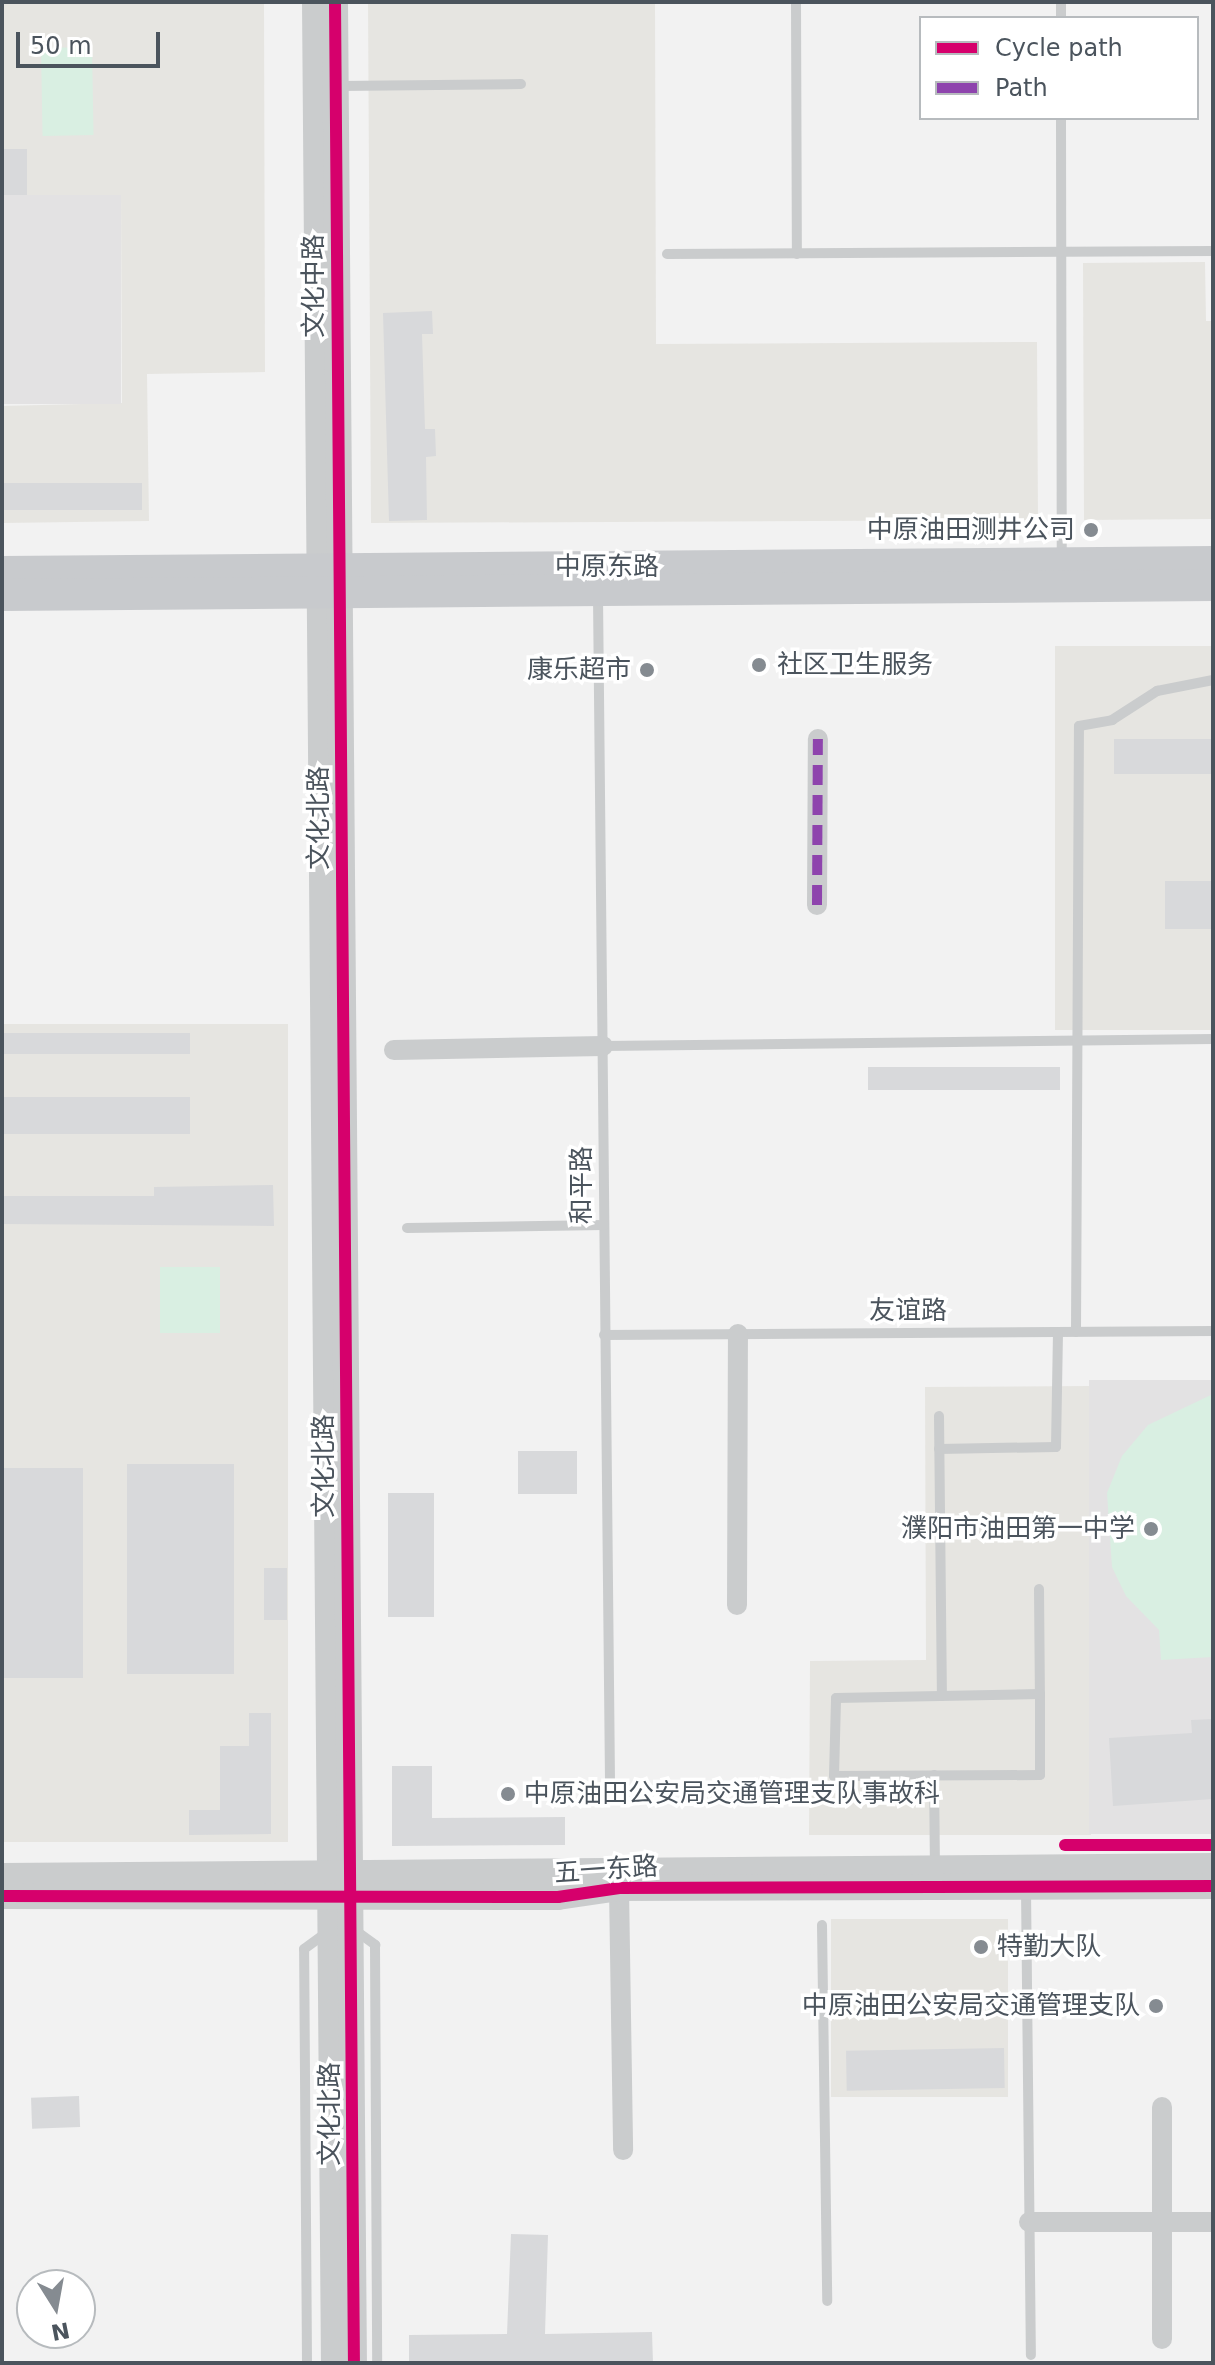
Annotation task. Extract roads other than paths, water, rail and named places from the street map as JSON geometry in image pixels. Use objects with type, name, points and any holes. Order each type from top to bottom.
[{"type":"main road","name":"中原东路","points":[[2,595],[329,580],[1213,562]]},
{"type":"main road","name":"中原东路","points":[[2,572],[598,589],[1213,585]]},
{"type":"street","name":"文化中路","points":[[315,2],[325,86],[329,580]]},
{"type":"street","name":"文化中路","points":[[325,86],[335,2]]},
{"type":"street","name":"文化北路","points":[[329,580],[340,1885],[354,2363]]},
{"type":"street","points":[[817,905],[818,739]]},
{"type":"street","points":[[394,1050],[603,1046]]},
{"type":"street","points":[[737,1605],[738,1334]]},
{"type":"street","name":"五一东路","points":[[2,1876],[340,1885],[558,1897],[619,1888],[1026,1877],[1213,1866]]},
{"type":"street","name":"五一东路","points":[[2,1896],[935,1868],[1026,1877],[1213,1886]]},
{"type":"street","points":[[619,1888],[623,2150]]},
{"type":"street","name":"文化北路","points":[[334,2363],[341,1928]]},
{"type":"street","points":[[1162,2107],[1162,2339]]},
{"type":"street","points":[[1029,2222],[1213,2222]]},
{"type":"lane","points":[[796,2],[797,254]]},
{"type":"lane","points":[[325,86],[521,84]]},
{"type":"lane","points":[[1061,120],[1062,563]]},
{"type":"lane","points":[[667,254],[1213,251]]},
{"type":"lane","name":"和平路","points":[[598,589],[610,1781]]},
{"type":"lane","points":[[1076,1332],[1079,726],[1112,720],[1157,691],[1213,680]]},
{"type":"lane","points":[[603,1046],[1213,1039]]},
{"type":"lane","points":[[407,1228],[604,1225]]},
{"type":"lane","name":"友谊路","points":[[604,1335],[1213,1331]]},
{"type":"lane","points":[[939,1449],[1056,1447],[1058,1332]]},
{"type":"lane","points":[[939,1416],[942,1696]]},
{"type":"lane","points":[[1039,1589],[1040,1694],[1040,1775],[834,1776],[836,1698],[1040,1694]]},
{"type":"lane","points":[[934,1775],[935,1868]]},
{"type":"lane","points":[[1026,1877],[1031,2355]]},
{"type":"lane","points":[[822,1925],[827,2301]]},
{"type":"lane","points":[[307,2363],[304,1949],[341,1928],[375,1945],[377,2363]]},
{"type":"place","name":"中原油田测井公司","points":[[1091,530]]},
{"type":"place","name":"社区卫生服务","points":[[759,665]]},
{"type":"place","name":"康乐超市","points":[[647,670]]},
{"type":"place","name":"濮阳市油田第一中学","points":[[1151,1529]]},
{"type":"place","name":"中原油田公安局交通管理支队事故科","points":[[508,1794]]},
{"type":"place","name":"特勤大队","points":[[981,1947]]},
{"type":"place","name":"中原油田公安局交通管理支队","points":[[1156,2006]]}]
